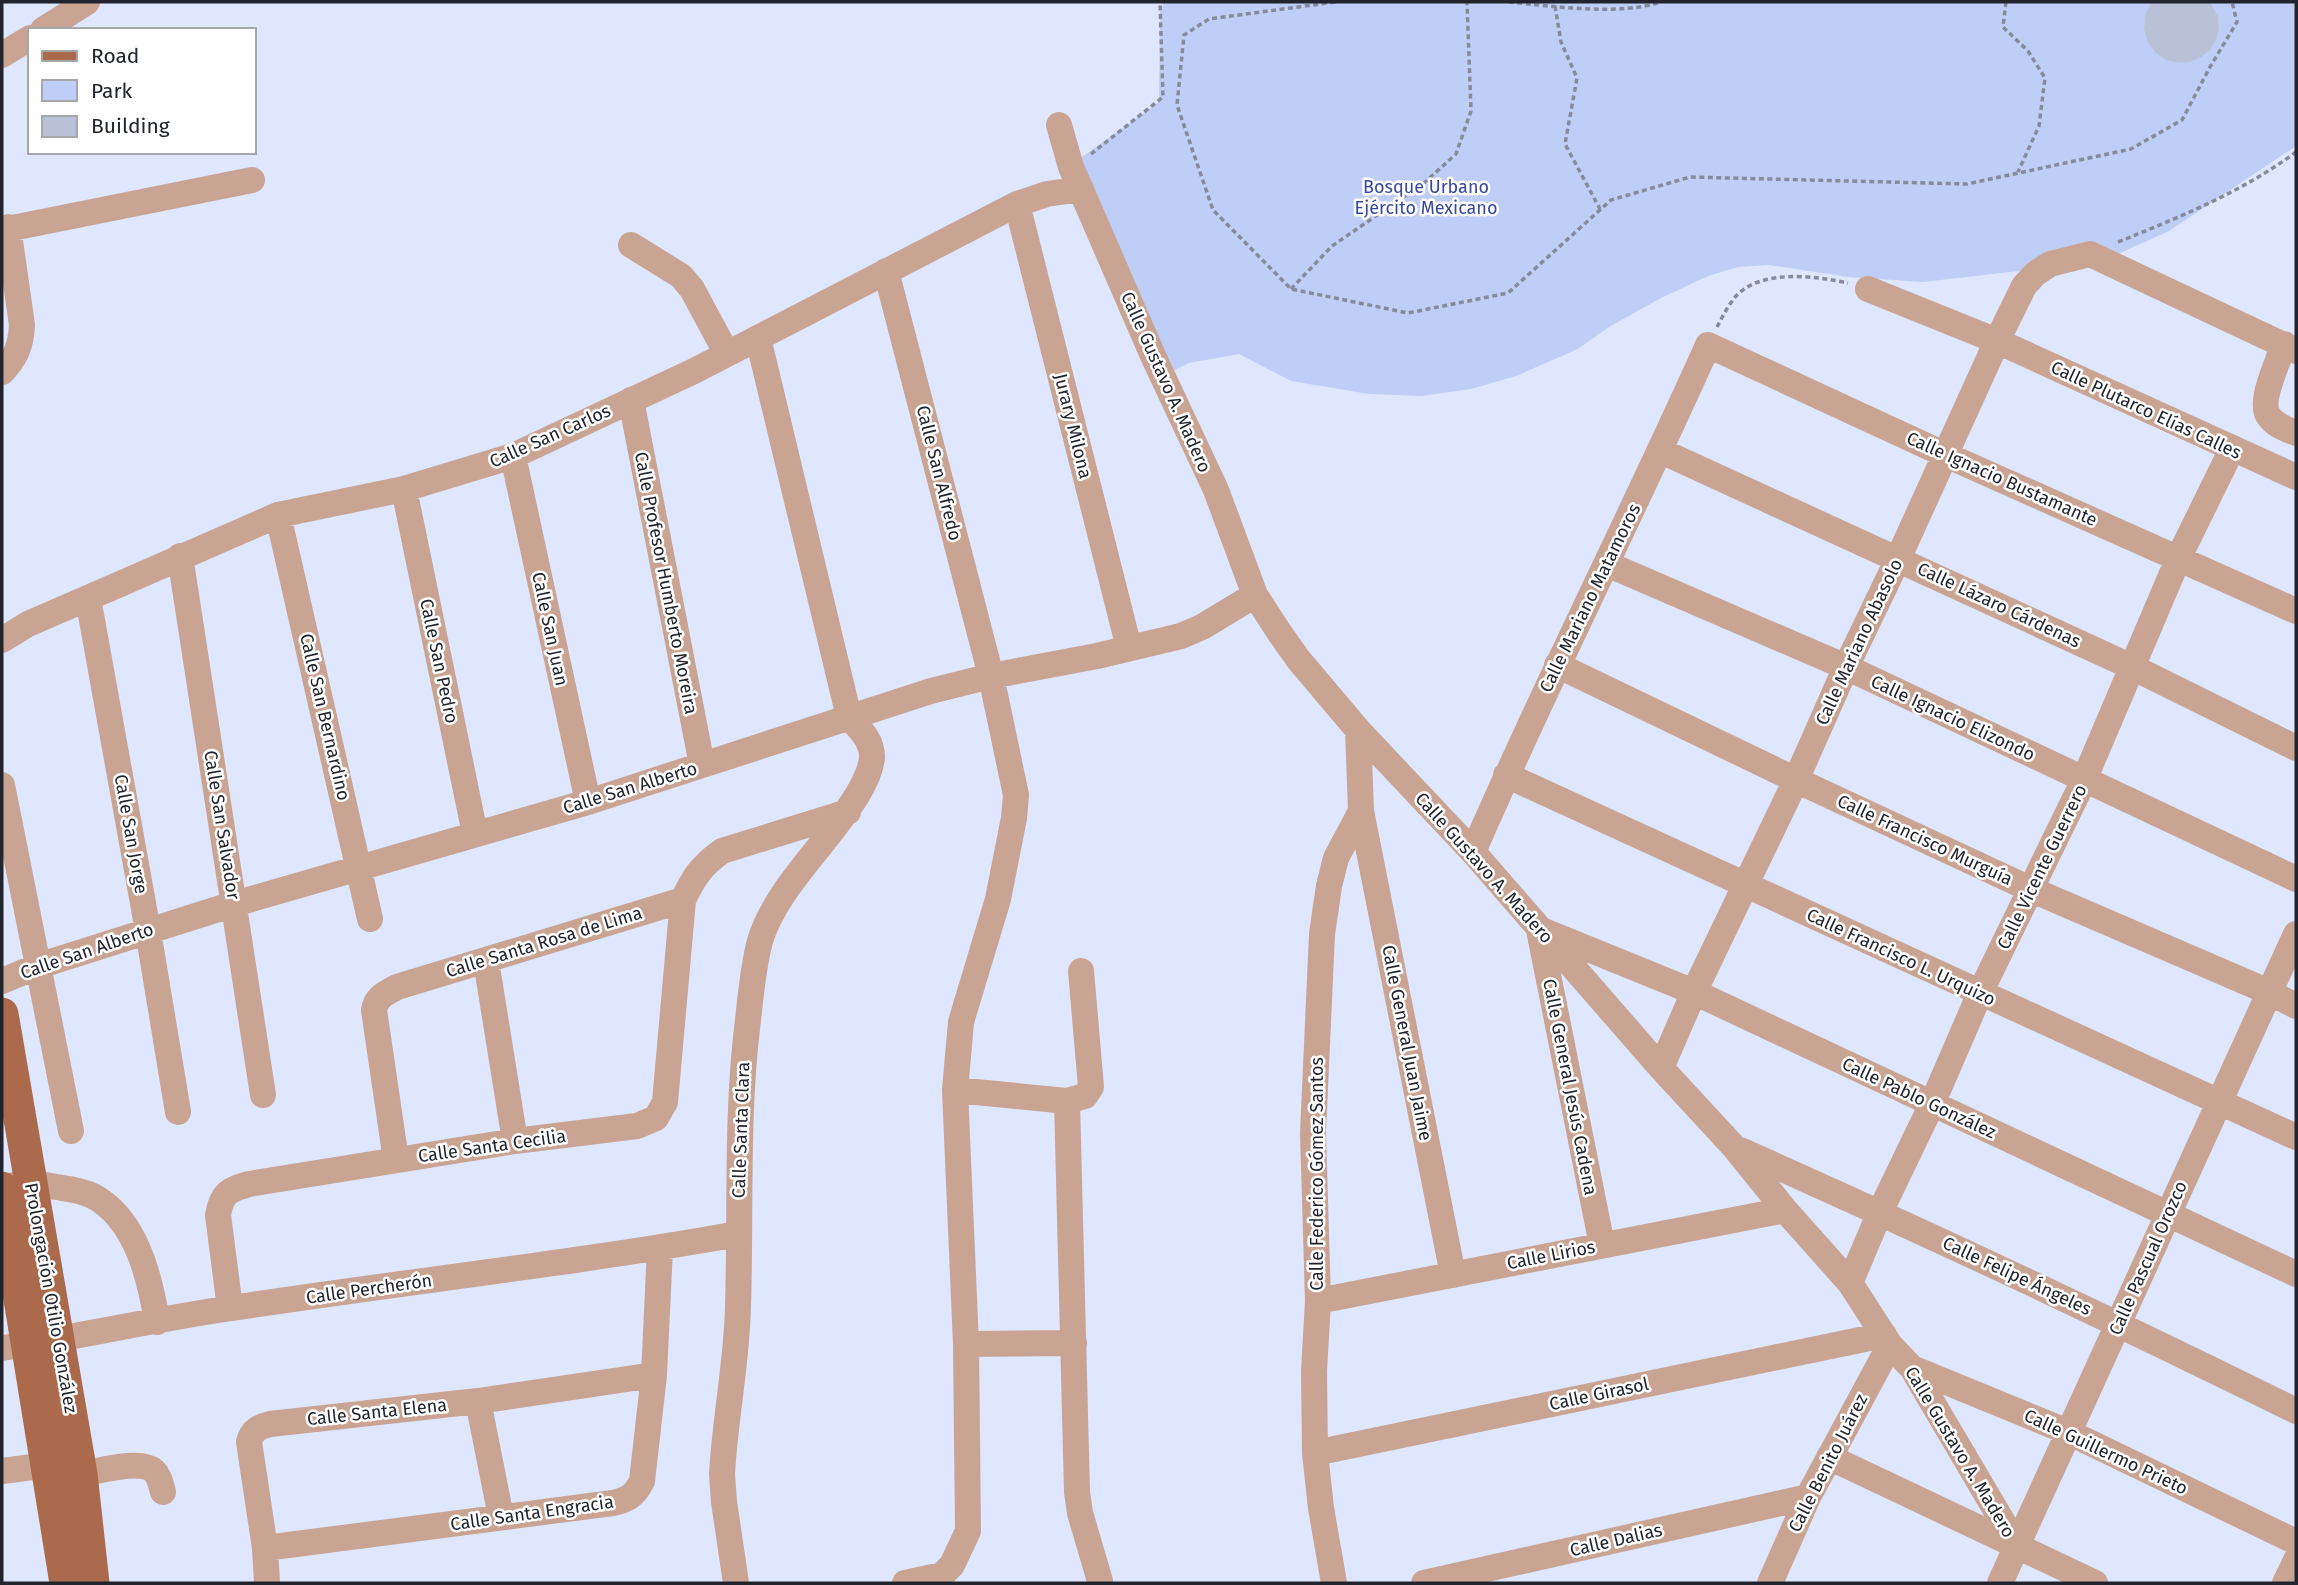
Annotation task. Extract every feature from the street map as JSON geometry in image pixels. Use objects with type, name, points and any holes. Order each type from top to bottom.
[{"type":"main road","name":"Prolongación Otilio González","points":[[2,1014],[11,1186],[30,1345],[66,1583]]},
{"type":"main road","name":"Prolongación Otilio González","points":[[30,1345],[81,1474],[93,1583]]},
{"type":"street","points":[[46,28],[87,2]]},
{"type":"street","points":[[2,55],[28,39]]},
{"type":"street","name":"Calle Gustavo A. Madero","points":[[1059,125],[1071,167],[1154,358],[1216,490],[1255,595],[1298,659],[1358,730],[1473,852],[1661,1068],[1735,1147],[1785,1210],[1850,1283],[1887,1340],[1912,1368],[2018,1546]]},
{"type":"street","points":[[2,372],[16,355],[21,342],[22,325],[5,228],[252,180]]},
{"type":"street","name":"Calle San Carlos","points":[[2,640],[28,624],[278,515],[404,489],[513,456],[727,354],[1017,204],[1047,194],[1081,189]]},
{"type":"street","name":"Jurary Milona","points":[[1017,204],[1129,648]]},
{"type":"street","points":[[631,245],[681,276],[692,289],[727,354]]},
{"type":"street","points":[[2091,254],[2290,347],[2267,393],[2265,405],[2267,414],[2281,427],[2296,433]]},
{"type":"street","name":"Calle Mariano Abasolo","points":[[1661,1068],[2024,286],[2050,264],[2091,254]]},
{"type":"street","name":"Calle San Alfredo","points":[[886,271],[991,676],[1016,795],[998,899],[961,1022],[955,1090],[966,1344],[968,1531],[952,1565],[942,1575],[918,1582]]},
{"type":"street","name":"Calle Plutarco Elías Calles","points":[[1868,289],[1997,341],[2296,477]]},
{"type":"street","points":[[758,338],[849,717]]},
{"type":"street","name":"Calle Mariano Matamoros","points":[[1473,852],[1506,775],[1661,451],[1708,345]]},
{"type":"street","name":"Calle Ignacio Bustamante","points":[[1708,345],[1945,455],[2296,611]]},
{"type":"street","name":"Calle Profesor Humberto Moreira","points":[[631,400],[702,765]]},
{"type":"street","name":"Calle Vicente Guerrero","points":[[1850,1283],[1980,993],[2084,780],[2179,557],[2232,449]]},
{"type":"street","name":"Calle Lázaro Cárdenas","points":[[1661,451],[2132,667],[2296,748]]},
{"type":"street","name":"Calle San Juan","points":[[513,456],[588,802]]},
{"type":"street","name":"Calle San Pedro","points":[[404,489],[475,834]]},
{"type":"street","name":"Calle San Bernardino","points":[[278,515],[370,919]]},
{"type":"street","name":"Calle San Salvador","points":[[180,556],[263,1095]]},
{"type":"street","name":"Calle Ignacio Elizondo","points":[[1607,564],[1846,667],[2296,879]]},
{"type":"street","name":"Calle San Alberto","points":[[2,981],[38,966],[234,904],[588,802],[932,691],[1181,636],[1255,595]]},
{"type":"street","name":"Calle San Jorge","points":[[88,598],[178,1112]]},
{"type":"street","name":"Calle Francisco Murguía","points":[[1558,665],[2030,889],[2296,1006]]},
{"type":"street","name":"Calle Santa Clara","points":[[736,1583],[722,1474],[738,1308],[741,1094],[753,971],[761,939],[786,893],[848,812],[868,775],[872,757],[870,744],[849,717]]},
{"type":"street","points":[[1358,730],[1361,811]]},
{"type":"street","name":"Calle Francisco L. Urquizo","points":[[1506,775],[2296,1137]]},
{"type":"street","points":[[3,793],[71,1131]]},
{"type":"street","name":"Calle General Juan Jaime","points":[[1361,811],[1453,1275]]},
{"type":"street","name":"Calle Federico Gómez Santos","points":[[1334,1583],[1315,1453],[1314,1371],[1318,1301],[1313,1133],[1322,934],[1329,886],[1336,858],[1361,811]]},
{"type":"street","points":[[683,900],[696,875],[722,851],[848,812]]},
{"type":"street","name":"Calle Santa Rosa de Lima","points":[[396,1160],[375,1002],[397,987],[683,900]]},
{"type":"street","name":"Calle Santa Cecilia","points":[[230,1308],[218,1215],[221,1200],[226,1193],[249,1184],[515,1141],[637,1126],[656,1118],[665,1102],[683,900]]},
{"type":"street","name":"Calle Pablo González","points":[[1539,929],[1694,992],[2296,1274]]},
{"type":"street","name":"Calle General Jesús Cadena","points":[[1539,929],[1602,1245]]},
{"type":"street","name":"Calle Pascual Orozco","points":[[2000,1583],[2296,934]]},
{"type":"street","points":[[486,961],[515,1141]]},
{"type":"street","points":[[955,1090],[1067,1101],[1085,1096],[1091,1087],[1081,971]]},
{"type":"street","points":[[1067,1101],[1077,1492],[1080,1513],[1100,1581]]},
{"type":"street","name":"Calle Felipe Ángeles","points":[[1735,1147],[2119,1324],[2296,1411]]},
{"type":"street","points":[[11,1186],[79,1191],[103,1203],[116,1215],[130,1235],[151,1285],[157,1322]]},
{"type":"street","name":"Calle Lirios","points":[[1318,1301],[1785,1210]]},
{"type":"street","name":"Calle Percherón","points":[[30,1345],[230,1308],[660,1248],[738,1234]]},
{"type":"street","name":"Calle Santa Engracia","points":[[265,1548],[621,1502],[634,1494],[642,1481],[654,1375],[660,1248]]},
{"type":"street","name":"Calle Girasol","points":[[1315,1453],[1887,1340]]},
{"type":"street","name":"Calle Benito Juárez","points":[[1770,1583],[1808,1497],[1887,1340]]},
{"type":"street","points":[[966,1344],[1074,1343]]},
{"type":"street","name":"Calle Guillermo Prieto","points":[[1912,1368],[2068,1432],[2296,1542]]},
{"type":"street","name":"Calle Santa Elena","points":[[267,1583],[265,1548],[249,1442],[251,1434],[256,1430],[270,1424],[478,1401],[654,1375]]},
{"type":"street","points":[[478,1401],[501,1517]]},
{"type":"street","name":"Calle Gustavo A. Madero","points":[[1829,1457],[2095,1583]]},
{"type":"street","points":[[2,1471],[48,1465]]},
{"type":"street","points":[[81,1474],[134,1466],[148,1467],[158,1476],[163,1492]]},
{"type":"street","name":"Calle Dalias","points":[[1424,1583],[1808,1497]]},
{"type":"street","points":[[2285,1583],[2296,1560]]},
{"type":"path","points":[[1086,159],[1163,97],[1160,2]]},
{"type":"path","points":[[1335,2],[1209,19],[1184,35],[1177,105],[1213,210],[1292,289],[1408,313],[1508,293],[1611,200],[1690,177],[1966,184],[2131,149],[2182,120],[2237,22],[2232,2]]},
{"type":"path","points":[[1292,289],[1332,246],[1424,183],[1456,154],[1471,111],[1467,2]]},
{"type":"path","points":[[1509,2],[1588,9],[1648,6],[1660,2]]},
{"type":"path","points":[[2006,2],[2003,27],[2028,51],[2045,78],[2039,125],[2018,173]]},
{"type":"path","points":[[1555,6],[1561,42],[1577,78],[1565,144],[1600,209]]},
{"type":"path","points":[[2091,254],[2207,206],[2296,152]]},
{"type":"path","points":[[1708,345],[1726,310],[1739,293],[1754,284],[1795,277],[1832,280],[1868,289]]},
{"type":"green space","name":"Bosque Urbano Ejército Mexicano","points":[[1164,2],[2296,2],[2296,146],[2169,231],[2109,258],[1923,282],[1848,277],[1769,265],[1738,267],[1708,276],[1661,298],[1609,327],[1578,349],[1516,376],[1471,389],[1421,396],[1369,394],[1291,381],[1239,354],[1189,363],[1167,374],[1064,170],[1159,102],[1160,12]]},
{"type":"building","points":[[2151,2],[2210,2],[2218,17],[2219,29],[2210,50],[2190,62],[2179,63],[2166,60],[2155,52],[2144,29],[2145,16]]}]
